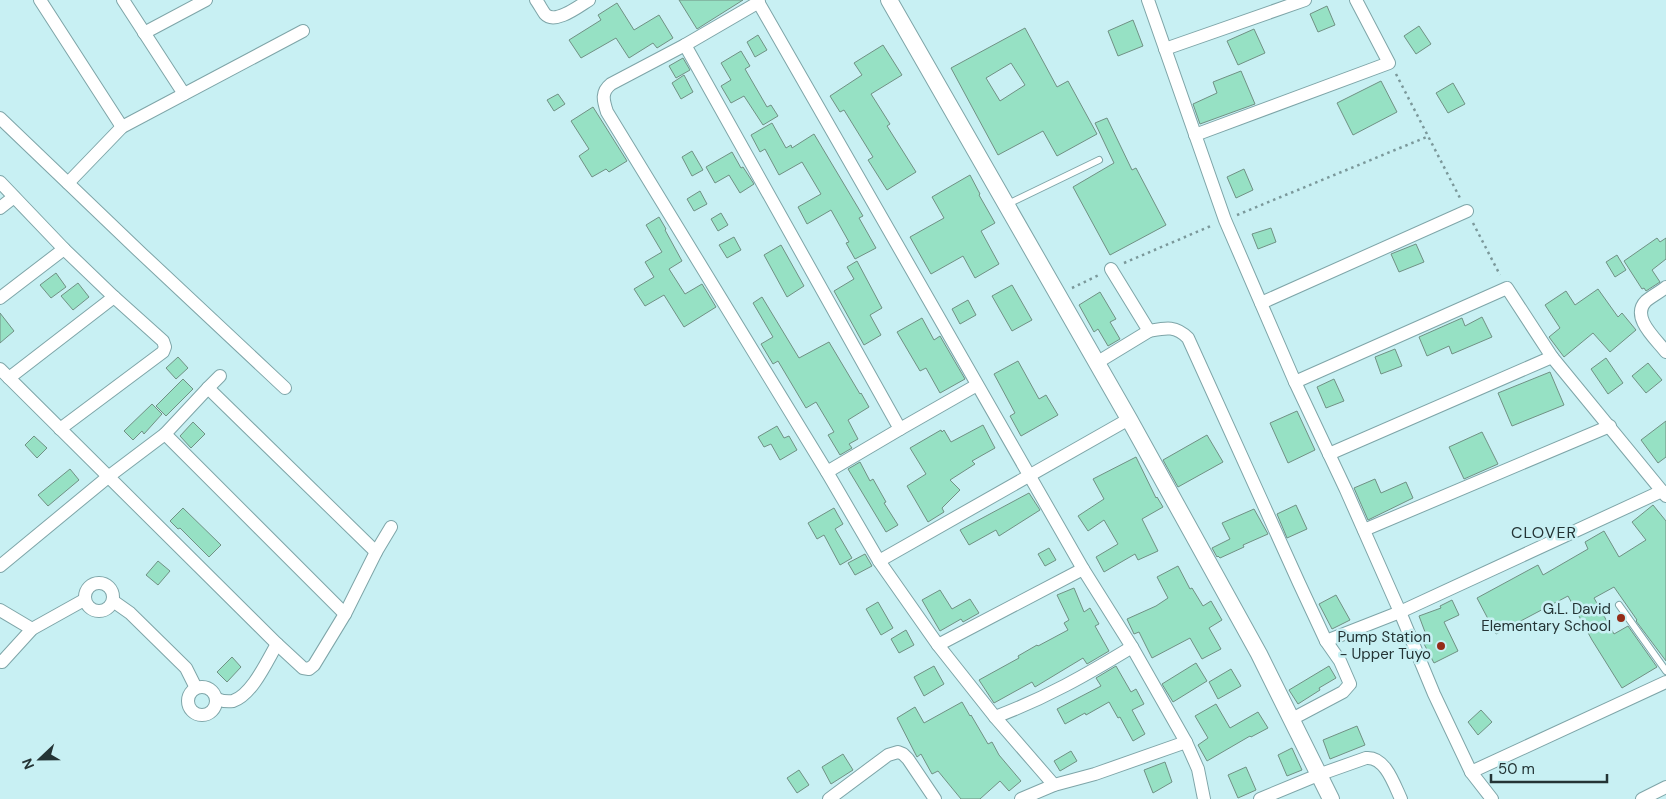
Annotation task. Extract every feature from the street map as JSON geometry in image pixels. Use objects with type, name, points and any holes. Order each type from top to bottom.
[{"type":"street","points":[[40,0],[122,127]]},
{"type":"street","points":[[123,0],[184,94]]},
{"type":"street","points":[[144,33],[206,0]]},
{"type":"street","points":[[536,0],[545,14],[550,18],[557,18],[589,0]]},
{"type":"street","points":[[888,0],[1057,295],[1098,362],[1259,654],[1331,799]]},
{"type":"street","points":[[1148,0],[1225,220],[1295,382],[1364,530],[1434,694],[1471,772],[1492,799]]},
{"type":"street","points":[[1165,49],[1305,0]]},
{"type":"street","points":[[1195,135],[1390,63],[1356,0]]},
{"type":"street","points":[[1054,785],[995,717],[938,645],[879,561],[828,472],[607,112],[603,98],[606,88],[611,84],[685,45],[758,1],[1083,570],[1132,647],[1186,742],[1198,769],[1204,799]]},
{"type":"street","points":[[68,183],[122,127],[303,31]]},
{"type":"street","points":[[685,45],[900,429]]},
{"type":"street","points":[[0,118],[286,388]]},
{"type":"street","points":[[0,182],[64,249],[163,341],[165,347],[163,352],[60,430]]},
{"type":"street","points":[[0,208],[14,197]]},
{"type":"street","points":[[1261,303],[1467,211]]},
{"type":"street","points":[[0,298],[64,249]]},
{"type":"street","points":[[1111,269],[1149,331]]},
{"type":"street","points":[[1666,287],[1645,302],[1640,313],[1642,321],[1666,352]]},
{"type":"street","points":[[1295,382],[1507,288],[1552,357],[1664,494],[1400,612],[1326,641]]},
{"type":"street","points":[[114,297],[5,373],[60,430],[303,668],[309,669],[314,665],[345,614],[376,552],[391,527]]},
{"type":"street","points":[[1098,362],[1149,331],[1169,327],[1177,329],[1188,338],[1281,546],[1326,641],[1340,661],[1350,684],[1343,692],[1292,719]]},
{"type":"street","points":[[1329,454],[1552,357]]},
{"type":"street","points":[[0,566],[108,477],[165,434],[220,376]]},
{"type":"street","points":[[828,472],[977,385]]},
{"type":"street","points":[[208,388],[376,552]]},
{"type":"street","points":[[879,561],[1129,419]]},
{"type":"street","points":[[1364,530],[1610,426]]},
{"type":"street","points":[[165,434],[345,614]]},
{"type":"street","points":[[938,645],[1083,570]]},
{"type":"street","points":[[98,583],[109,587],[113,601],[106,610],[96,612],[84,600],[88,588],[92,584],[98,583]]},
{"type":"street","points":[[2,662],[32,629],[84,600]]},
{"type":"street","points":[[113,601],[130,613],[186,668],[196,688]]},
{"type":"street","points":[[0,610],[32,629]]},
{"type":"street","points":[[217,700],[234,701],[249,691],[277,644]]},
{"type":"street","points":[[995,717],[1057,691],[1132,647]]},
{"type":"street","points":[[1471,772],[1666,682]]},
{"type":"street","points":[[201,686],[212,690],[217,700],[214,710],[210,713],[199,715],[194,713],[188,703],[188,697],[191,692],[201,686]]},
{"type":"street","points":[[1021,799],[1054,785],[1095,774],[1186,742]]},
{"type":"street","points":[[829,799],[888,755],[898,752],[908,759],[935,799]]},
{"type":"street","points":[[1260,799],[1318,775],[1373,757],[1380,762],[1390,776],[1401,799]]},
{"type":"street","points":[[1642,799],[1666,787]]},
{"type":"lane","points":[[1005,205],[1099,160]]},
{"type":"lane","points":[[1619,605],[1666,671]]},
{"type":"path","points":[[1390,63],[1507,288]]},
{"type":"path","points":[[1057,295],[1111,269],[1225,220],[1429,136]]},
{"type":"building","points":[[679,0],[743,0],[697,29]]},
{"type":"building","points":[[617,3],[634,30],[659,15],[673,38],[657,48],[653,43],[629,58],[616,38],[581,58],[569,40],[601,20],[598,15]]},
{"type":"building","points":[[1327,6],[1335,25],[1318,32],[1310,14]]},
{"type":"building","points":[[1133,20],[1143,46],[1118,56],[1108,31]]},
{"type":"building","points":[[1419,26],[1431,44],[1416,54],[1404,36]]},
{"type":"building","points":[[1025,28],[1057,87],[1068,81],[1097,134],[1057,156],[1043,131],[998,155],[951,68]],"holes":[[[1011,63],[1025,85],[1000,101],[986,78]]]},
{"type":"building","points":[[1254,29],[1265,53],[1238,65],[1227,41]]},
{"type":"building","points":[[758,35],[767,50],[755,57],[747,42]]},
{"type":"building","points":[[883,45],[902,75],[871,94],[890,124],[887,126],[916,172],[887,190],[868,160],[873,157],[844,110],[840,112],[830,96],[862,75],[854,63]]},
{"type":"building","points":[[741,51],[750,66],[745,69],[767,107],[771,105],[778,116],[763,125],[744,96],[731,103],[721,86],[731,80],[721,63]]},
{"type":"building","points":[[683,58],[690,70],[676,78],[669,66]]},
{"type":"building","points":[[1241,71],[1255,104],[1200,124],[1193,104],[1217,93],[1213,82]]},
{"type":"building","points":[[684,75],[693,92],[681,99],[672,83]]},
{"type":"building","points":[[1381,81],[1397,112],[1353,135],[1337,103]]},
{"type":"building","points":[[1453,83],[1465,104],[1448,113],[1436,93]]},
{"type":"building","points":[[558,94],[565,104],[554,111],[547,100]]},
{"type":"building","points":[[593,107],[627,161],[609,172],[606,169],[592,177],[579,156],[589,149],[571,121]]},
{"type":"building","points":[[1107,118],[1132,170],[1136,168],[1166,225],[1110,255],[1073,187],[1114,163],[1095,123]]},
{"type":"building","points":[[772,123],[786,148],[791,145],[792,148],[814,134],[863,216],[859,218],[876,248],[855,259],[846,243],[849,242],[831,210],[807,224],[798,207],[821,194],[802,162],[779,175],[765,149],[760,152],[751,135]]},
{"type":"building","points":[[692,151],[703,170],[692,176],[682,157]]},
{"type":"building","points":[[732,152],[741,168],[743,167],[754,184],[740,193],[729,175],[715,183],[706,167]]},
{"type":"building","points":[[1244,169],[1253,190],[1236,198],[1227,177]]},
{"type":"building","points":[[970,175],[995,223],[981,231],[999,264],[975,278],[963,256],[931,274],[910,237],[944,218],[932,197]]},
{"type":"building","points":[[700,191],[707,204],[694,211],[687,199]]},
{"type":"building","points":[[721,213],[728,225],[718,231],[711,219]]},
{"type":"building","points":[[659,217],[682,261],[669,269],[685,294],[702,284],[716,307],[684,327],[664,295],[645,306],[634,289],[654,277],[645,262],[662,252],[646,225]]},
{"type":"building","points":[[1271,228],[1276,242],[1258,249],[1252,234]]},
{"type":"building","points":[[734,237],[741,250],[727,258],[719,245]]},
{"type":"building","points":[[1657,238],[1660,242],[1666,238],[1666,259],[1652,270],[1660,282],[1646,291],[1644,288],[1642,289],[1624,261]]},
{"type":"building","points":[[1416,244],[1424,262],[1399,272],[1391,254]]},
{"type":"building","points":[[781,245],[804,286],[787,297],[764,255]]},
{"type":"building","points":[[1617,255],[1626,270],[1615,277],[1606,262]]},
{"type":"building","points":[[857,261],[882,308],[870,315],[881,335],[864,345],[834,291],[854,279],[847,267]]},
{"type":"building","points":[[56,273],[66,287],[51,298],[40,285]]},
{"type":"building","points":[[78,283],[89,297],[73,310],[61,296]]},
{"type":"building","points":[[1012,285],[1032,320],[1012,331],[992,296]]},
{"type":"building","points":[[1598,289],[1618,317],[1622,313],[1636,330],[1610,352],[1593,333],[1564,357],[1549,337],[1560,328],[1545,305],[1566,291],[1575,305]]},
{"type":"building","points":[[1100,292],[1116,319],[1110,322],[1120,339],[1108,346],[1098,329],[1094,332],[1079,305]]},
{"type":"building","points":[[762,297],[799,358],[829,342],[869,407],[848,420],[858,439],[849,444],[852,448],[840,455],[828,435],[834,432],[816,402],[806,408],[778,361],[773,364],[761,344],[773,337],[753,303]]},
{"type":"building","points":[[968,300],[976,315],[960,324],[952,309]]},
{"type":"building","points":[[0,313],[14,331],[0,343]]},
{"type":"building","points":[[1482,317],[1492,337],[1452,354],[1449,346],[1427,356],[1419,337],[1462,318],[1465,326]]},
{"type":"building","points":[[922,318],[934,340],[940,336],[965,379],[940,393],[926,368],[920,371],[897,332]]},
{"type":"building","points":[[1395,349],[1402,366],[1381,374],[1375,357]]},
{"type":"building","points":[[178,357],[188,368],[176,379],[166,368]]},
{"type":"building","points":[[1606,358],[1623,383],[1608,394],[1591,369]]},
{"type":"building","points":[[1018,361],[1039,399],[1046,395],[1058,415],[1021,436],[1010,416],[1015,413],[994,374]]},
{"type":"building","points":[[1648,363],[1662,380],[1646,393],[1632,376]]},
{"type":"building","points":[[1550,372],[1564,405],[1512,426],[1498,393]]},
{"type":"building","points":[[183,379],[193,389],[166,416],[156,406]]},
{"type":"building","points":[[1334,379],[1344,401],[1326,408],[1317,387]]},
{"type":"building","points":[[152,404],[162,414],[144,434],[142,431],[133,440],[124,431]]},
{"type":"building","points":[[1297,411],[1315,450],[1288,463],[1270,423]]},
{"type":"building","points":[[1666,421],[1666,457],[1658,463],[1641,440]]},
{"type":"building","points":[[193,422],[205,434],[191,448],[180,436]]},
{"type":"building","points":[[983,425],[995,448],[972,461],[975,464],[950,480],[960,490],[942,508],[944,512],[928,522],[907,486],[926,474],[910,448],[941,430],[942,432],[944,430],[951,442]]},
{"type":"building","points":[[777,426],[784,438],[789,436],[797,450],[780,460],[771,444],[764,447],[758,437]]},
{"type":"building","points":[[1482,432],[1498,464],[1464,479],[1449,447]]},
{"type":"building","points":[[1207,435],[1223,462],[1178,487],[1163,460]]},
{"type":"building","points":[[34,436],[47,448],[37,458],[25,445]]},
{"type":"building","points":[[1136,457],[1156,498],[1163,507],[1142,519],[1158,551],[1138,560],[1135,554],[1104,572],[1096,557],[1118,544],[1104,520],[1088,531],[1078,516],[1104,499],[1093,479]]},
{"type":"building","points":[[860,462],[870,481],[873,479],[886,502],[884,503],[898,525],[886,532],[848,469]]},
{"type":"building","points":[[70,469],[79,480],[48,506],[38,495]]},
{"type":"building","points":[[1375,479],[1381,493],[1406,482],[1413,498],[1368,520],[1354,488]]},
{"type":"building","points":[[1029,493],[1040,510],[999,536],[996,530],[969,545],[960,530]]},
{"type":"building","points":[[1296,505],[1307,529],[1287,538],[1277,514]]},
{"type":"building","name":"G.L. David Elementary School","points":[[1653,505],[1666,521],[1666,661],[1636,621],[1614,587],[1594,598],[1614,634],[1628,626],[1657,667],[1622,688],[1592,640],[1568,596],[1496,634],[1477,598],[1538,565],[1543,575],[1588,549],[1585,542],[1604,531],[1619,557],[1646,540],[1632,522]]},
{"type":"building","points":[[183,508],[221,545],[209,557],[180,528],[178,529],[170,521]]},
{"type":"building","points":[[834,508],[843,524],[835,529],[852,558],[840,565],[824,535],[817,539],[808,523]]},
{"type":"building","points":[[1254,509],[1268,534],[1220,558],[1217,557],[1212,548],[1230,539],[1222,523]]},
{"type":"building","points":[[1049,548],[1056,560],[1045,566],[1038,554]]},
{"type":"building","points":[[865,554],[872,566],[855,575],[848,563]]},
{"type":"building","points":[[158,561],[170,571],[158,585],[146,575]]},
{"type":"building","points":[[1178,566],[1190,589],[1192,588],[1203,606],[1211,601],[1222,620],[1209,628],[1221,649],[1202,659],[1190,638],[1152,658],[1139,632],[1134,634],[1127,619],[1156,606],[1168,598],[1157,577]]},
{"type":"building","points":[[1074,588],[1084,612],[1090,608],[1099,624],[1095,626],[1109,651],[1087,664],[1083,658],[1035,687],[1032,682],[994,703],[979,680],[1019,658],[1018,656],[1037,645],[1068,630],[1064,623],[1069,620],[1057,595]]},
{"type":"building","points":[[940,590],[952,609],[970,599],[979,613],[963,622],[961,619],[940,631],[922,600]]},
{"type":"building","points":[[1336,595],[1350,620],[1332,629],[1319,604]]},
{"type":"building","points":[[1452,600],[1459,615],[1444,622],[1458,651],[1434,663],[1423,642],[1428,640],[1419,616],[1441,608],[1440,606]]},
{"type":"building","points":[[878,602],[893,628],[881,635],[866,609]]},
{"type":"building","points":[[906,630],[914,645],[899,653],[891,639]]},
{"type":"building","points":[[232,657],[241,667],[227,682],[217,672]]},
{"type":"building","points":[[1196,663],[1207,681],[1173,702],[1162,684]]},
{"type":"building","points":[[934,666],[944,684],[924,696],[914,677]]},
{"type":"building","points":[[1116,666],[1131,692],[1136,689],[1144,704],[1132,710],[1145,734],[1133,741],[1120,717],[1118,718],[1109,702],[1065,724],[1057,709],[1101,686],[1096,678]]},
{"type":"building","points":[[1329,666],[1336,678],[1298,704],[1289,690]]},
{"type":"building","points":[[1231,669],[1241,686],[1218,699],[1209,682]]},
{"type":"building","points":[[962,702],[988,744],[992,742],[999,755],[1021,781],[1009,791],[1000,781],[980,799],[961,799],[938,771],[932,774],[921,754],[917,757],[897,718],[915,707],[924,723]]},
{"type":"building","points":[[1216,704],[1230,728],[1258,712],[1268,728],[1250,736],[1207,761],[1198,745],[1208,738],[1195,716]]},
{"type":"building","points":[[1481,710],[1492,722],[1478,735],[1468,722]]},
{"type":"building","points":[[1357,726],[1365,745],[1330,759],[1323,740]]},
{"type":"building","points":[[1292,748],[1302,770],[1287,776],[1278,755]]},
{"type":"building","points":[[1071,751],[1077,761],[1060,771],[1054,761]]},
{"type":"building","points":[[843,754],[853,770],[831,784],[822,767]]},
{"type":"building","points":[[1165,762],[1172,782],[1153,793],[1144,770]]},
{"type":"building","points":[[1246,767],[1256,790],[1238,798],[1228,775]]},
{"type":"building","points":[[799,770],[809,785],[797,793],[787,778]]},
{"type":"place","name":"G.L. David Elementary School","points":[[1621,618]]},
{"type":"place","name":"Pump Station - Upper Tuyo","points":[[1441,646]]},
{"type":"district","name":"CLOVER","points":[[1544,532]]}]
